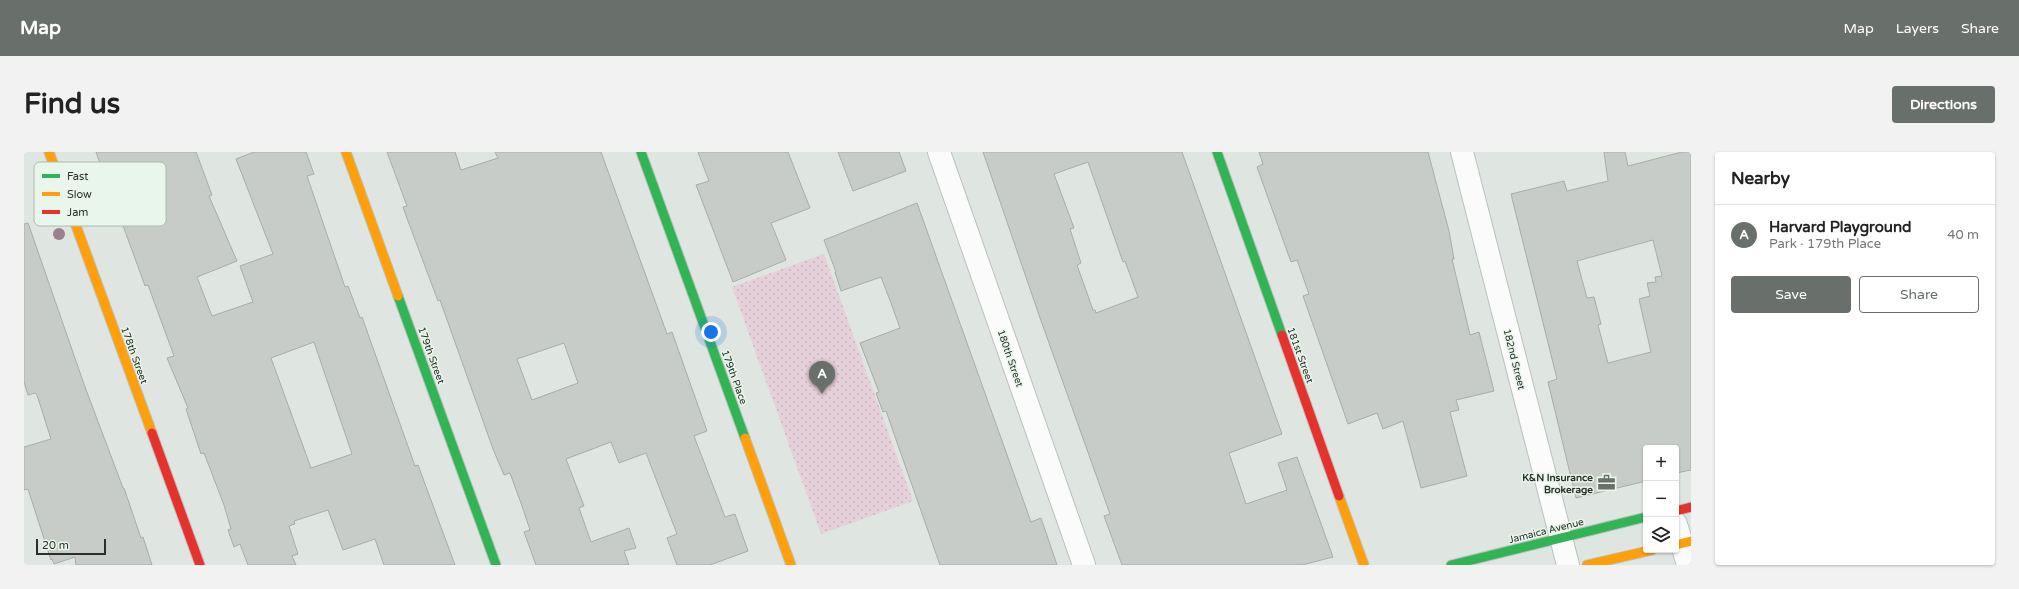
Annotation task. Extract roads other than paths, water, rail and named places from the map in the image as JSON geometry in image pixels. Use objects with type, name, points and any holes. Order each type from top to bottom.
[{"type":"street","name":"178th Street","points":[[49,152],[53,162]]},
{"type":"street","name":"179th Street","points":[[346,152],[496,565]]},
{"type":"street","name":"179th Place","points":[[641,152],[791,565]]},
{"type":"street","name":"180th Street","points":[[939,152],[1084,565]]},
{"type":"street","name":"181st Street","points":[[1217,152],[1364,565]]},
{"type":"street","name":"182nd Street","points":[[1462,152],[1568,565]]},
{"type":"street","name":"178th Street","points":[[76,226],[200,565]]},
{"type":"street","points":[[1679,510],[1691,507]]},
{"type":"street","name":"Jamaica Avenue","points":[[1451,565],[1643,518]]},
{"type":"street","points":[[1681,538],[1688,565]]},
{"type":"street","points":[[1586,565],[1643,552]]},
{"type":"place","name":"Harvard Playground","points":[[822,394]]},
{"type":"place","name":"K&N Insurance Brokerage","points":[[1606,483]]}]
